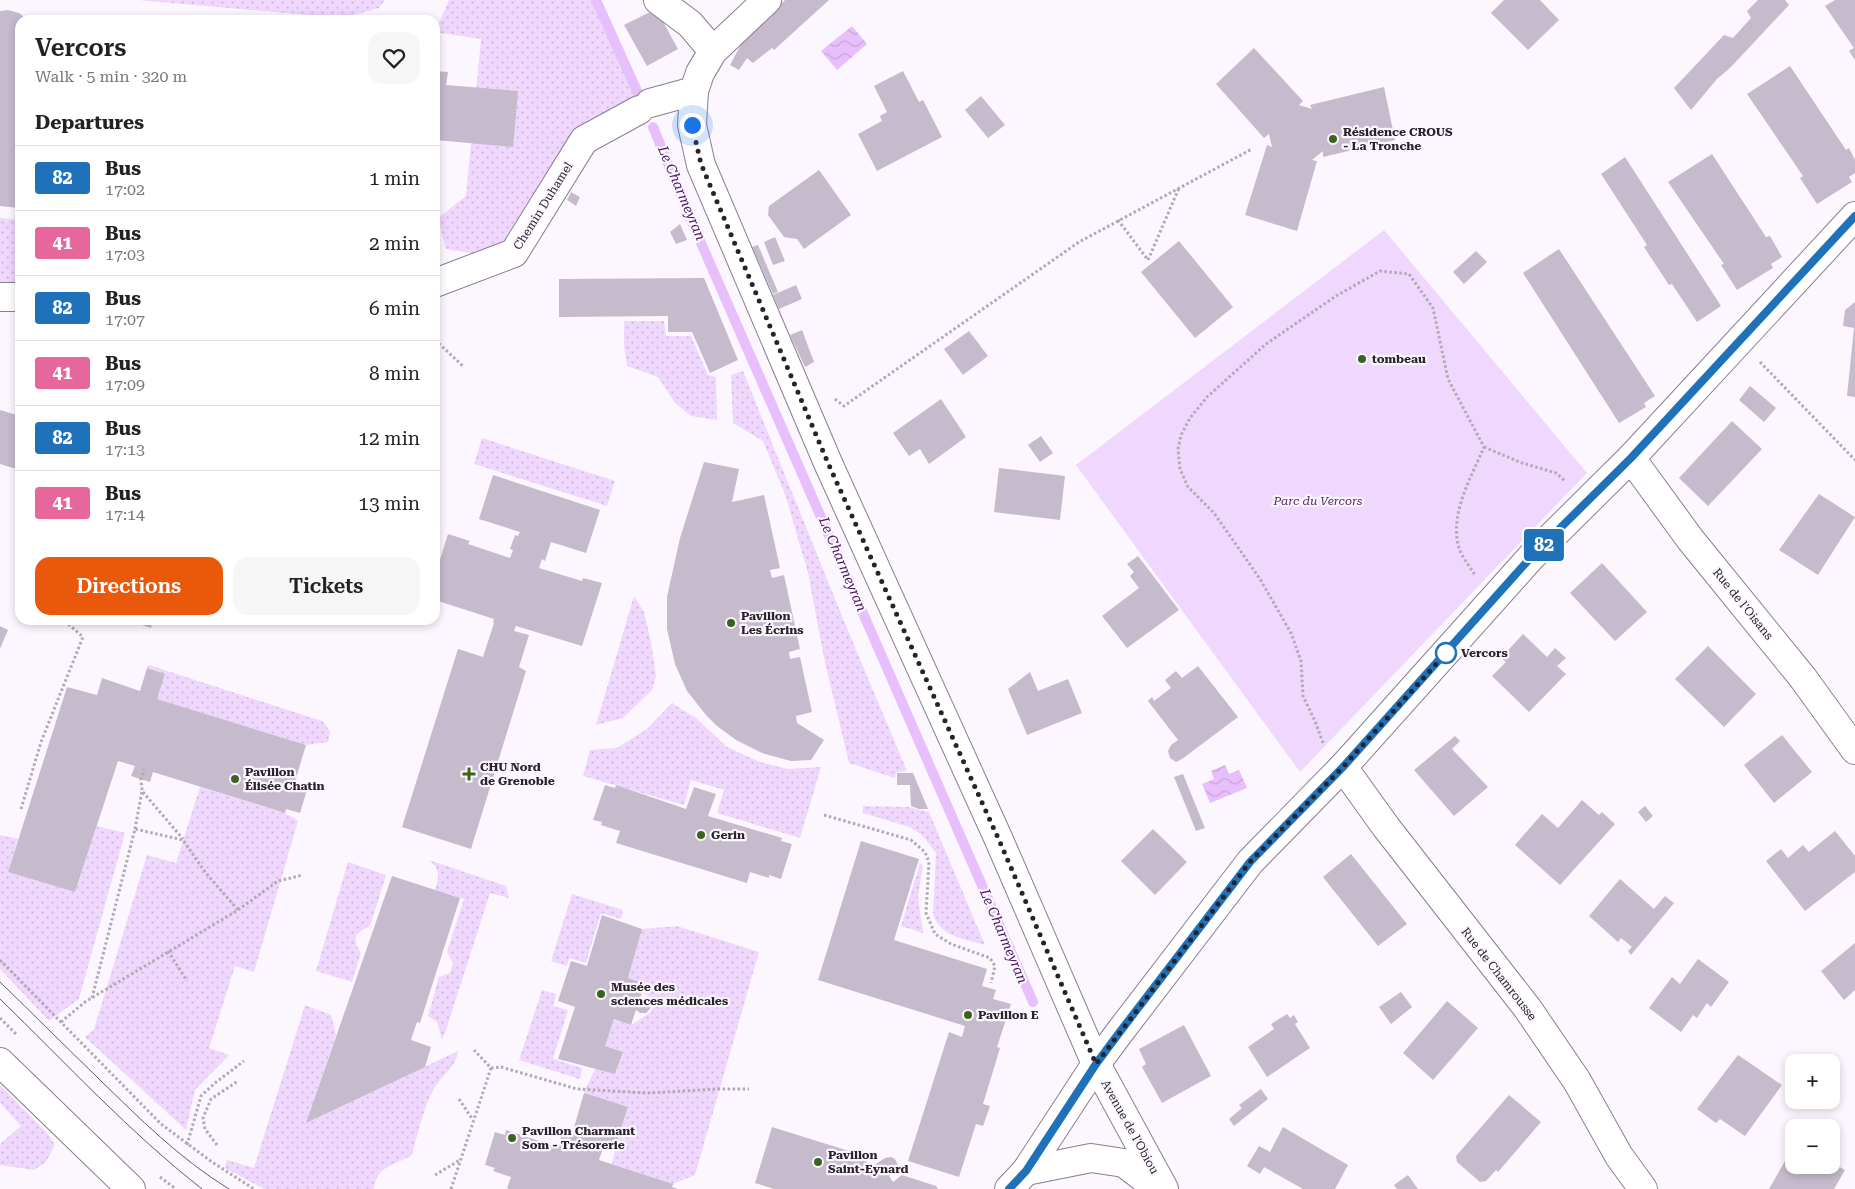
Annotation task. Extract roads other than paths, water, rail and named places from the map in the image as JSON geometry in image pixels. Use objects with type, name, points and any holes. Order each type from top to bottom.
[{"type":"street","points":[[658,0],[690,24],[713,51]]},
{"type":"street","name":"Avenue de l'Obiou","points":[[767,0],[713,51],[700,73],[694,91],[692,125],[701,164],[828,463],[999,840],[1096,1064],[1164,1189]]},
{"type":"street","name":"Chemin Duhamel","points":[[440,281],[514,253],[584,140],[645,107],[694,91]]},
{"type":"street","points":[[1017,1180],[1096,1064],[1250,862],[1346,764],[1532,556],[1631,458],[1855,216]]},
{"type":"street","points":[[0,297],[15,297]]},
{"type":"street","name":"Rue de l'Oisans","points":[[1631,458],[1690,539],[1804,678],[1855,750]]},
{"type":"street","name":"Rue de Chamrousse","points":[[1346,764],[1386,826],[1528,1009],[1577,1081],[1619,1156],[1643,1189]]},
{"type":"street","points":[[0,1062],[131,1189]]},
{"type":"street","points":[[1017,1180],[1091,1158],[1124,1163],[1158,1189]]},
{"type":"water","points":[[852,26],[867,44],[837,70],[821,51]]},
{"type":"water","points":[[1225,765],[1229,774],[1239,770],[1247,788],[1210,803],[1202,784],[1214,779],[1211,771]]},
{"type":"waterway","name":"Le Charmeyran","points":[[596,0],[641,100]]},
{"type":"waterway","name":"Le Charmeyran","points":[[653,127],[691,220],[1033,1002]]},
{"type":"tram line","points":[[0,982],[160,1137],[194,1165],[229,1189]]},
{"type":"tram line","points":[[0,999],[123,1121],[202,1189]]},
{"type":"place","name":"Résidence CROUS - La Tronche","points":[[1333,139]]},
{"type":"place","name":"tombeau","points":[[1362,359]]},
{"type":"place","name":"Pavillon Les Écrins","points":[[731,623]]},
{"type":"place","name":"Vercors","points":[[1446,653]]},
{"type":"place","name":"CHU Nord de Grenoble","points":[[469,774]]},
{"type":"place","name":"Pavillon Élisée Chatin","points":[[235,779]]},
{"type":"place","name":"Gerin","points":[[701,835]]},
{"type":"place","name":"Musée des sciences médicales","points":[[601,994]]},
{"type":"place","name":"Pavillon E","points":[[968,1015]]},
{"type":"place","name":"Pavillon Charmant Som - Trésorerie","points":[[512,1138]]},
{"type":"place","name":"Pavillon Saint-Eynard","points":[[818,1162]]},
{"type":"park label","name":"Parc du Vercors","points":[[1318,501]]}]
